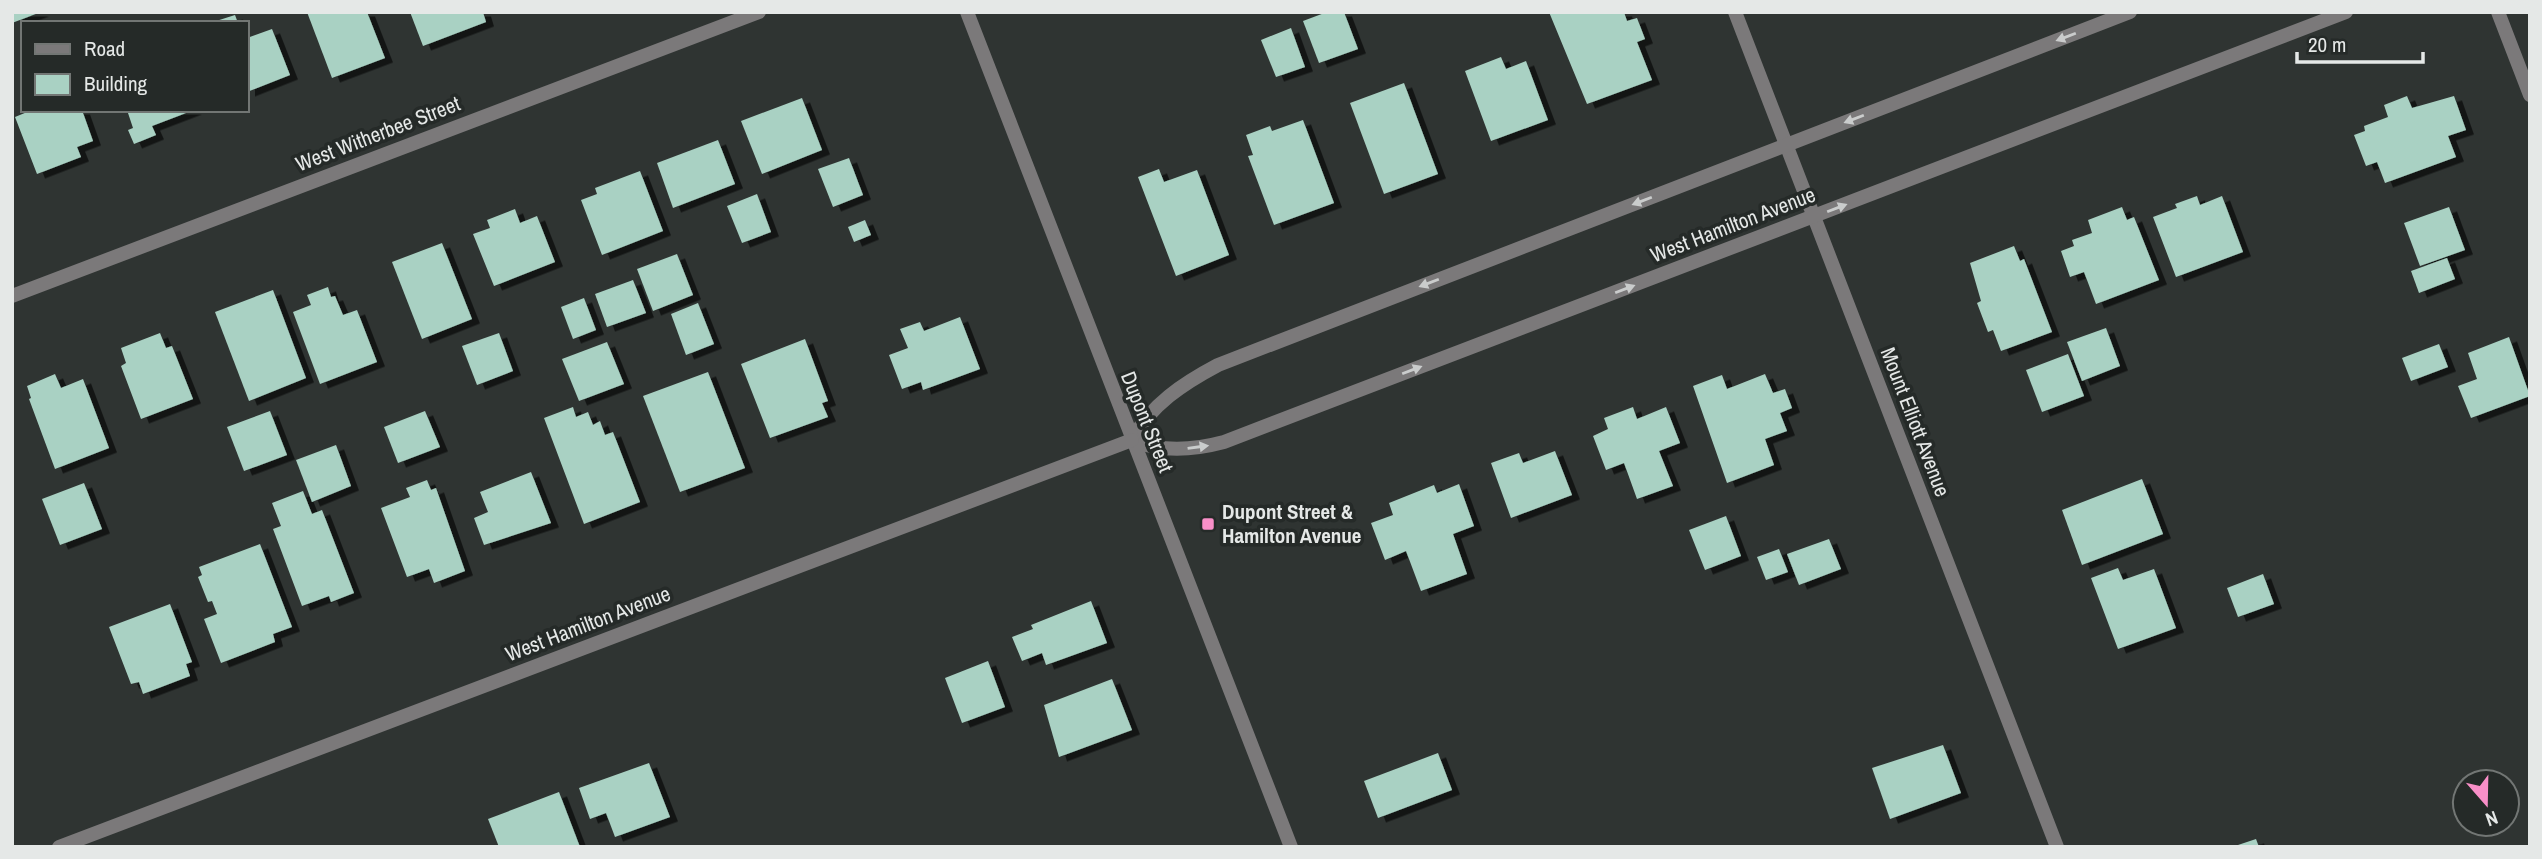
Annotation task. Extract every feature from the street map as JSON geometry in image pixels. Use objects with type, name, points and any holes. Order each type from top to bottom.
[{"type":"street","name":"West Witherbee Street","points":[[12,296],[759,12]]},
{"type":"street","name":"Dupont Street","points":[[967,12],[1291,847]]},
{"type":"street","name":"Mount Elliott Avenue","points":[[1735,12],[2057,847]]},
{"type":"street","points":[[1132,440],[1144,421],[1164,400],[1218,365],[2130,12]]},
{"type":"street","name":"West Hamilton Avenue","points":[[59,847],[1132,440],[1152,447],[1179,449],[1224,442],[2346,12]]},
{"type":"street","points":[[2498,12],[2530,95]]},
{"type":"building","points":[[12,12],[41,12],[12,23]]},
{"type":"building","points":[[307,12],[367,12],[385,58],[332,78]]},
{"type":"building","points":[[410,12],[483,12],[486,22],[423,46]]},
{"type":"building","points":[[1327,12],[1344,12],[1358,49],[1319,63],[1303,21]]},
{"type":"building","points":[[1549,12],[1624,12],[1627,21],[1637,18],[1645,39],[1637,42],[1652,80],[1587,104]]},
{"type":"building","points":[[235,15],[237,21],[216,21]]},
{"type":"building","points":[[1291,28],[1305,67],[1276,77],[1261,40]]},
{"type":"building","points":[[272,29],[290,75],[248,92],[248,38]]},
{"type":"building","points":[[1501,57],[1506,69],[1526,61],[1548,120],[1491,141],[1465,71]]},
{"type":"building","points":[[1404,83],[1438,174],[1384,194],[1350,103]]},
{"type":"building","points":[[2407,96],[2412,108],[2454,96],[2466,130],[2448,136],[2456,157],[2385,183],[2377,162],[2366,166],[2354,135],[2365,131],[2364,126],[2388,117],[2384,105]]},
{"type":"building","points":[[802,98],[822,150],[762,174],[741,121]]},
{"type":"building","points":[[27,112],[83,112],[93,141],[77,147],[81,157],[37,174],[15,117]]},
{"type":"building","points":[[128,112],[189,112],[152,126],[156,135],[134,144],[128,130],[133,128]]},
{"type":"building","points":[[1303,120],[1334,203],[1274,225],[1248,156],[1253,155],[1246,135],[1270,126],[1272,131]]},
{"type":"building","points":[[718,140],[735,184],[673,208],[657,163]]},
{"type":"building","points":[[849,158],[863,195],[833,207],[818,169]]},
{"type":"building","points":[[1159,169],[1164,182],[1197,170],[1229,255],[1176,276],[1138,177]]},
{"type":"building","points":[[640,171],[663,231],[602,255],[581,200],[597,194],[595,188]]},
{"type":"building","points":[[757,194],[771,232],[742,243],[727,206]]},
{"type":"building","points":[[2197,196],[2200,205],[2222,196],[2243,252],[2176,277],[2153,217],[2177,208],[2175,204]]},
{"type":"building","points":[[2122,207],[2127,220],[2134,217],[2159,280],[2096,304],[2084,272],[2070,277],[2061,251],[2074,246],[2072,240],[2092,233],[2088,220]]},
{"type":"building","points":[[2449,207],[2465,250],[2420,266],[2404,223]]},
{"type":"building","points":[[515,209],[520,223],[537,216],[555,262],[494,286],[473,234],[490,228],[487,220]]},
{"type":"building","points":[[865,220],[871,235],[854,242],[848,227]]},
{"type":"building","points":[[442,243],[472,319],[422,339],[392,262]]},
{"type":"building","points":[[2014,246],[2020,261],[2024,259],[2052,332],[2001,351],[1993,330],[1988,332],[1977,303],[1981,301],[1970,263]]},
{"type":"building","points":[[677,254],[693,295],[653,311],[637,269]]},
{"type":"building","points":[[2447,258],[2455,279],[2419,293],[2411,271]]},
{"type":"building","points":[[633,280],[646,313],[607,327],[595,294]]},
{"type":"building","points":[[328,287],[343,315],[357,310],[377,362],[320,384],[293,312],[311,305],[307,295]]},
{"type":"building","points":[[273,290],[306,378],[249,401],[215,312]]},
{"type":"building","points":[[584,298],[596,330],[573,339],[561,307]]},
{"type":"building","points":[[698,303],[714,344],[686,355],[671,314]]},
{"type":"building","points":[[960,317],[980,369],[923,390],[921,382],[902,389],[889,355],[908,348],[900,329],[920,322],[924,331]]},
{"type":"building","points":[[2106,328],[2120,366],[2082,381],[2067,342]]},
{"type":"building","points":[[160,333],[166,348],[172,346],[193,399],[141,419],[121,366],[126,363],[121,348]]},
{"type":"building","points":[[499,333],[513,371],[477,385],[462,346]]},
{"type":"building","points":[[2509,337],[2530,396],[2471,418],[2458,386],[2477,379],[2468,353]]},
{"type":"building","points":[[805,339],[828,401],[822,403],[828,417],[770,438],[741,364]]},
{"type":"building","points":[[607,342],[624,384],[579,401],[562,359]]},
{"type":"building","points":[[2439,344],[2448,367],[2411,381],[2402,358]]},
{"type":"building","points":[[2068,354],[2084,396],[2042,412],[2026,370]]},
{"type":"building","points":[[708,372],[745,468],[680,492],[643,396]]},
{"type":"building","points":[[55,374],[61,388],[83,379],[109,448],[55,469],[29,399],[31,398],[27,386]]},
{"type":"building","points":[[1765,374],[1773,393],[1785,389],[1792,408],[1780,413],[1787,431],[1765,439],[1774,465],[1727,483],[1693,386],[1722,375],[1727,389]]},
{"type":"building","points":[[573,407],[576,417],[588,412],[593,425],[600,421],[605,435],[613,432],[640,502],[584,524],[544,418]]},
{"type":"building","points":[[1633,407],[1637,419],[1666,407],[1680,443],[1659,451],[1673,486],[1637,499],[1624,463],[1606,470],[1593,436],[1608,429],[1604,418]]},
{"type":"building","points":[[270,411],[287,455],[244,471],[227,427]]},
{"type":"building","points":[[425,411],[440,447],[398,463],[384,427]]},
{"type":"building","points":[[336,445],[351,486],[312,502],[296,460]]},
{"type":"building","points":[[1555,451],[1572,495],[1511,518],[1491,463],[1519,453],[1523,463]]},
{"type":"building","points":[[531,472],[551,523],[484,545],[474,518],[488,512],[480,492]]},
{"type":"building","points":[[2142,479],[2163,534],[2082,565],[2062,510]]},
{"type":"building","points":[[427,480],[431,490],[436,488],[465,571],[434,583],[429,569],[407,577],[381,508],[410,497],[406,488]]},
{"type":"building","points":[[84,483],[102,529],[60,545],[42,499]]},
{"type":"building","points":[[1459,484],[1474,526],[1453,534],[1467,574],[1421,591],[1406,551],[1385,560],[1371,523],[1393,515],[1389,503],[1434,485],[1437,493]]},
{"type":"building","points":[[303,491],[312,514],[322,510],[354,593],[331,602],[329,596],[302,606],[273,529],[281,526],[272,503]]},
{"type":"building","points":[[1726,516],[1741,556],[1705,570],[1689,530]]},
{"type":"building","points":[[1829,539],[1841,569],[1799,585],[1787,554]]},
{"type":"building","points":[[260,544],[292,627],[273,634],[275,642],[221,663],[204,619],[217,614],[212,601],[208,602],[198,577],[202,575],[199,567]]},
{"type":"building","points":[[1779,549],[1788,572],[1766,580],[1757,557]]},
{"type":"building","points":[[2118,568],[2123,580],[2154,569],[2176,628],[2118,649],[2091,578]]},
{"type":"building","points":[[2263,574],[2274,604],[2238,617],[2227,588]]},
{"type":"building","points":[[1091,601],[1107,643],[1046,665],[1042,653],[1022,661],[1012,637],[1033,629],[1031,625]]},
{"type":"building","points":[[170,604],[192,662],[186,664],[190,676],[143,694],[139,682],[131,684],[109,627]]},
{"type":"building","points":[[988,661],[1005,707],[962,723],[945,678]]},
{"type":"building","points":[[1112,679],[1132,730],[1059,757],[1044,705]]},
{"type":"building","points":[[1943,745],[1961,793],[1890,819],[1872,768]]},
{"type":"building","points":[[1438,753],[1452,790],[1378,818],[1364,781]]},
{"type":"building","points":[[649,763],[670,817],[615,837],[606,813],[590,819],[579,788]]},
{"type":"building","points":[[559,792],[580,847],[499,847],[488,819]]},
{"type":"building","points":[[2256,839],[2259,847],[2235,847],[2235,846]]},
{"type":"place","name":"Dupont Street & Hamilton Avenue","points":[[1208,524]]}]
